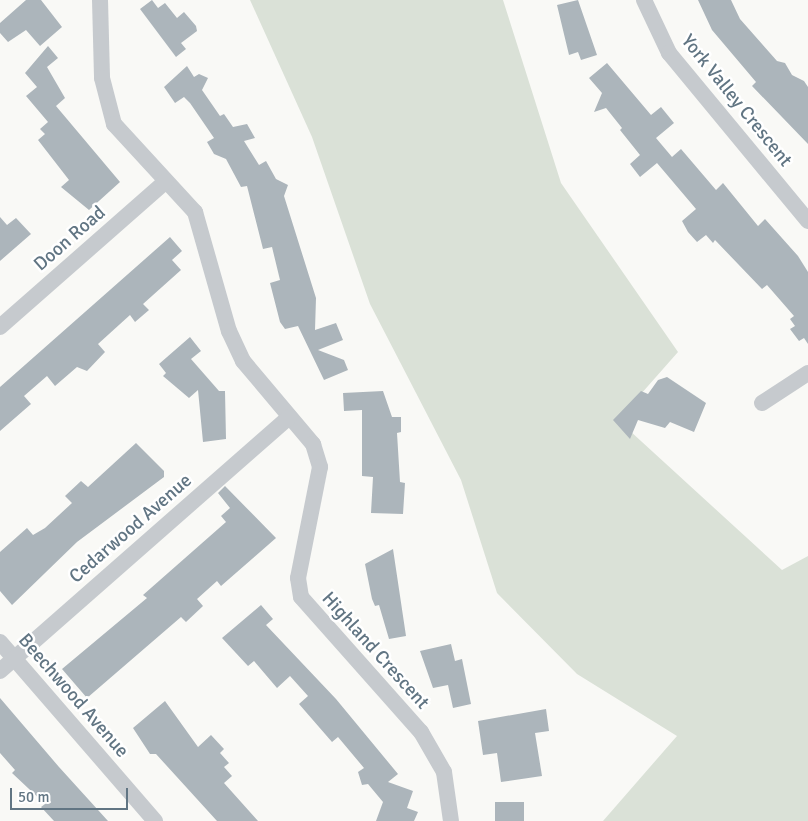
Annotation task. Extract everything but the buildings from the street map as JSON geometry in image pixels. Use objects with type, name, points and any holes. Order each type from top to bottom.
[{"type":"street","name":"Highland Crescent","points":[[100,0],[102,78],[107,110],[125,138],[195,212],[229,331],[243,361],[313,444],[320,467],[298,578],[301,597],[421,732],[444,772],[451,821]]},
{"type":"street","name":"York Valley Crescent","points":[[644,0],[669,53],[808,221]]},
{"type":"street","name":"Doon Road","points":[[0,327],[165,182]]},
{"type":"street","points":[[762,403],[808,373]]},
{"type":"street","name":"Cedarwood Avenue","points":[[0,671],[289,417]]},
{"type":"street","name":"Beechwood Avenue","points":[[0,642],[156,821]]},
{"type":"shaded area","points":[[250,0],[503,0],[561,183],[678,352],[618,420],[782,570],[808,556],[808,821],[603,821],[677,736],[577,674],[497,593],[461,480],[370,304],[312,137]]}]
